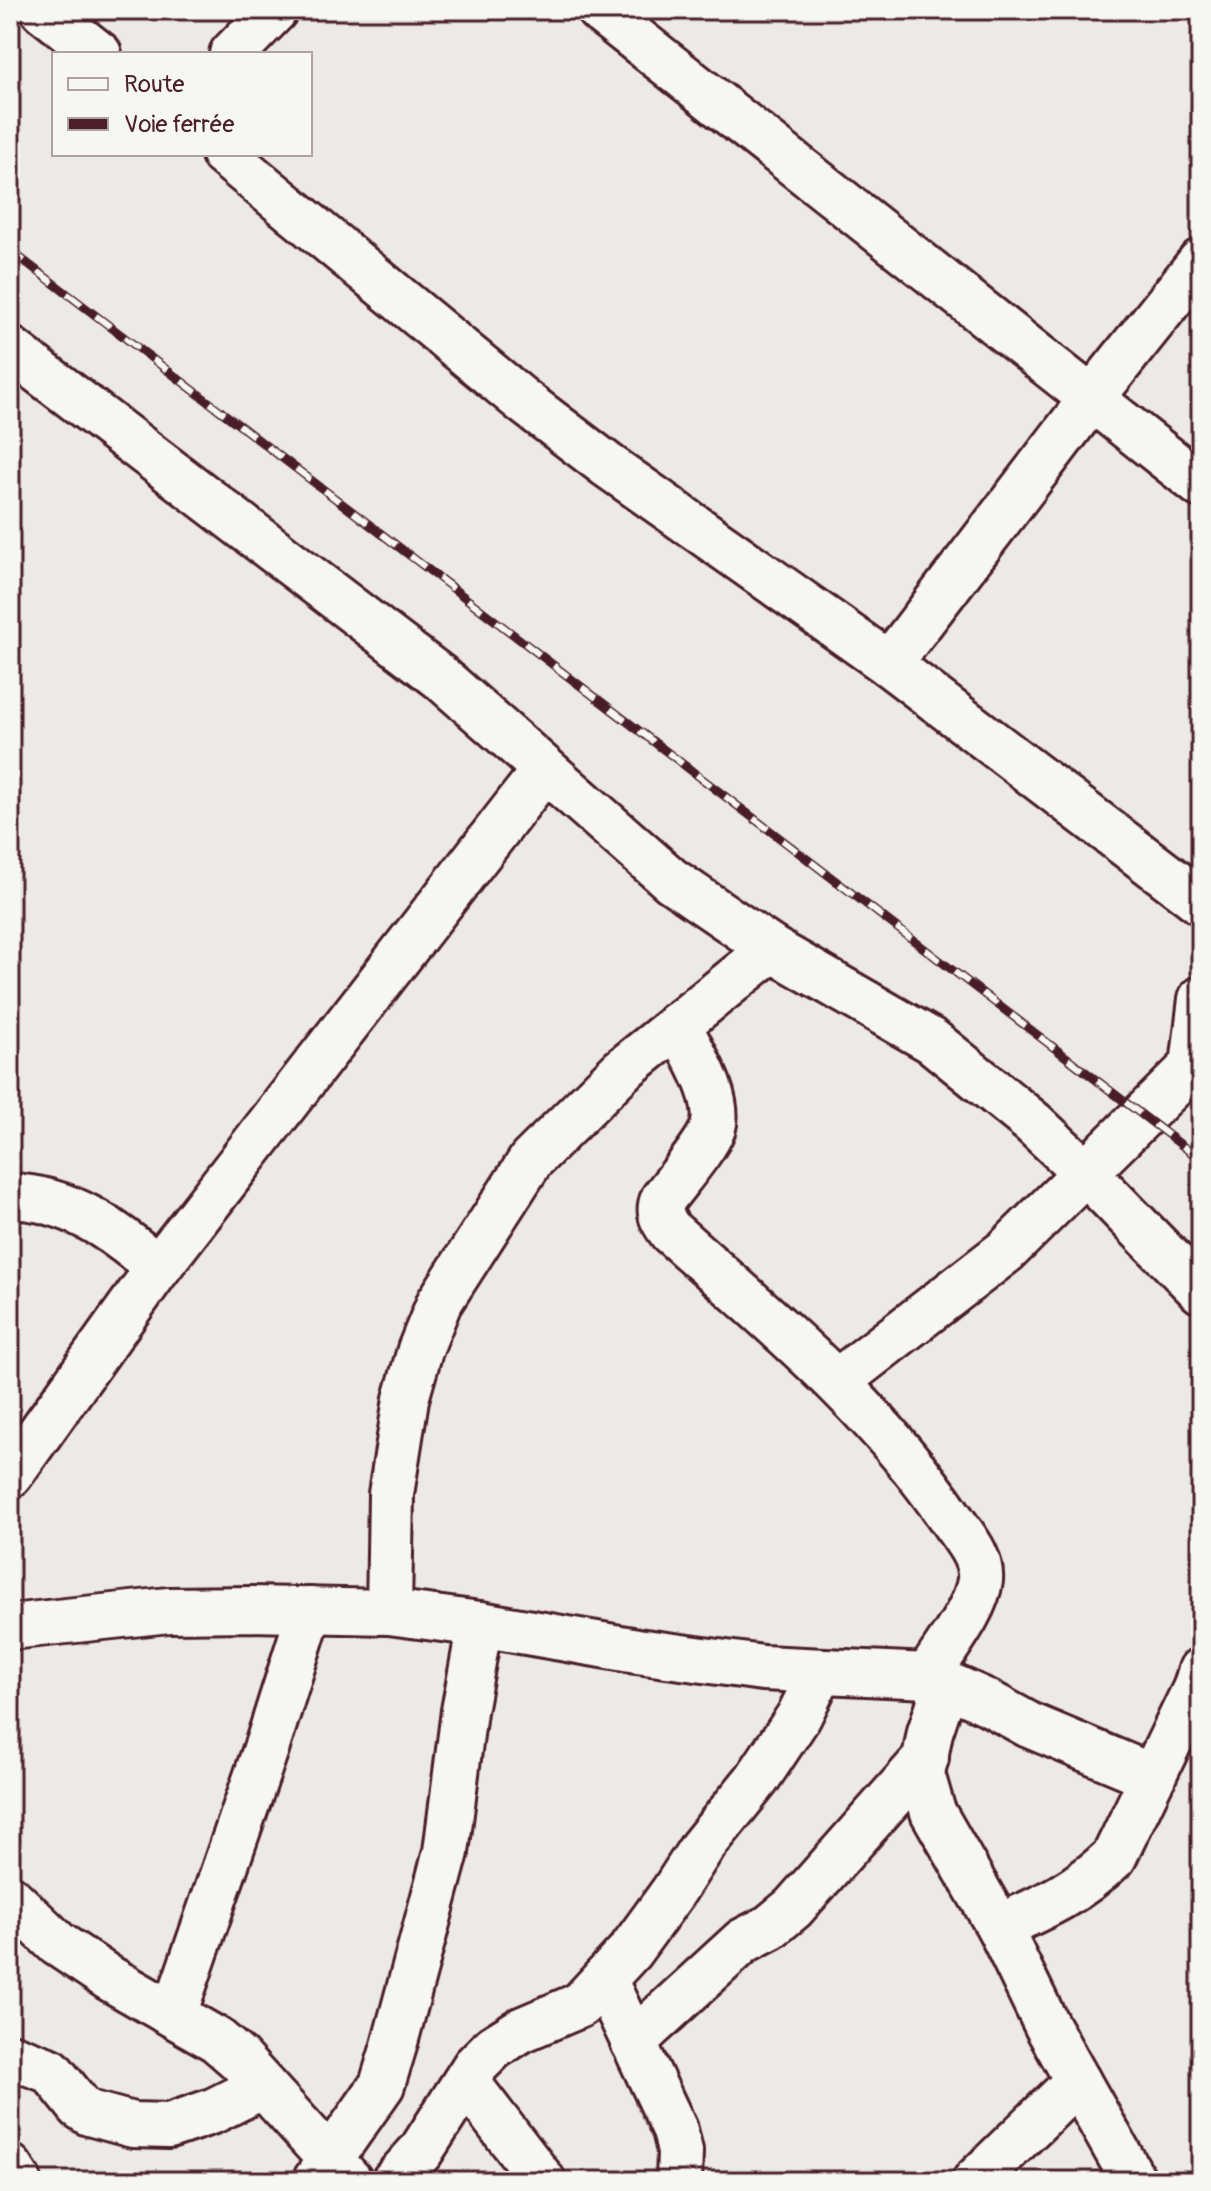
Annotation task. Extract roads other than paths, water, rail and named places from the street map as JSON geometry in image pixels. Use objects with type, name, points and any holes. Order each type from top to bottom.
[{"type":"street","points":[[43,10],[96,52]]},
{"type":"street","points":[[234,52],[275,10]]},
{"type":"street","points":[[599,10],[1201,485]]},
{"type":"street","points":[[226,156],[523,401],[607,465],[889,664],[1201,902]]},
{"type":"street","points":[[889,664],[1201,261]]},
{"type":"street","points":[[10,349],[440,677],[671,880],[772,949],[932,1041],[1033,1123],[1201,1291]]},
{"type":"street","points":[[10,1475],[158,1268],[544,770]]},
{"type":"street","points":[[389,1612],[391,1494],[406,1399],[420,1350],[439,1303],[531,1160],[622,1070],[772,949]]},
{"type":"street","points":[[838,1381],[1006,1251],[1197,1065],[1201,999]]},
{"type":"street","points":[[678,1024],[712,1093],[715,1117],[712,1131],[663,1199],[659,1209],[663,1221],[671,1232],[838,1381],[889,1436],[978,1560],[980,1579],[973,1602],[937,1680],[922,1774],[933,1812],[999,1927],[1047,2026],[1134,2181]]},
{"type":"street","points":[[10,1196],[42,1199],[88,1216],[124,1238],[158,1268]]},
{"type":"street","points":[[10,1627],[169,1610],[389,1612],[763,1668],[937,1680],[1029,1725],[1174,1759]]},
{"type":"street","points":[[174,2014],[268,1743],[310,1610]]},
{"type":"street","points":[[10,1898],[58,1944],[109,1978],[217,2040],[263,2086],[332,2174],[382,2085],[404,2011],[446,1852],[464,1711],[480,1624]]},
{"type":"street","points":[[999,1927],[1062,1899],[1091,1879],[1114,1857],[1174,1759],[1201,1670]]},
{"type":"street","points":[[394,2181],[421,2151],[475,2066],[494,2047],[521,2030],[580,2005],[630,1951],[702,1847],[757,1779],[799,1716],[821,1671]]},
{"type":"street","points":[[633,2042],[743,1941],[770,1927],[793,1908],[926,1758]]},
{"type":"street","points":[[604,1979],[675,2130],[680,2151],[680,2180]]},
{"type":"street","points":[[10,2056],[51,2071],[80,2107],[89,2113],[133,2125],[169,2126],[213,2111],[263,2086]]},
{"type":"street","points":[[466,2081],[543,2181]]},
{"type":"street","points":[[975,2181],[1078,2081]]},
{"type":"street","points":[[10,2167],[19,2181]]},
{"type":"railway","points":[[10,250],[1201,1160]]}]
